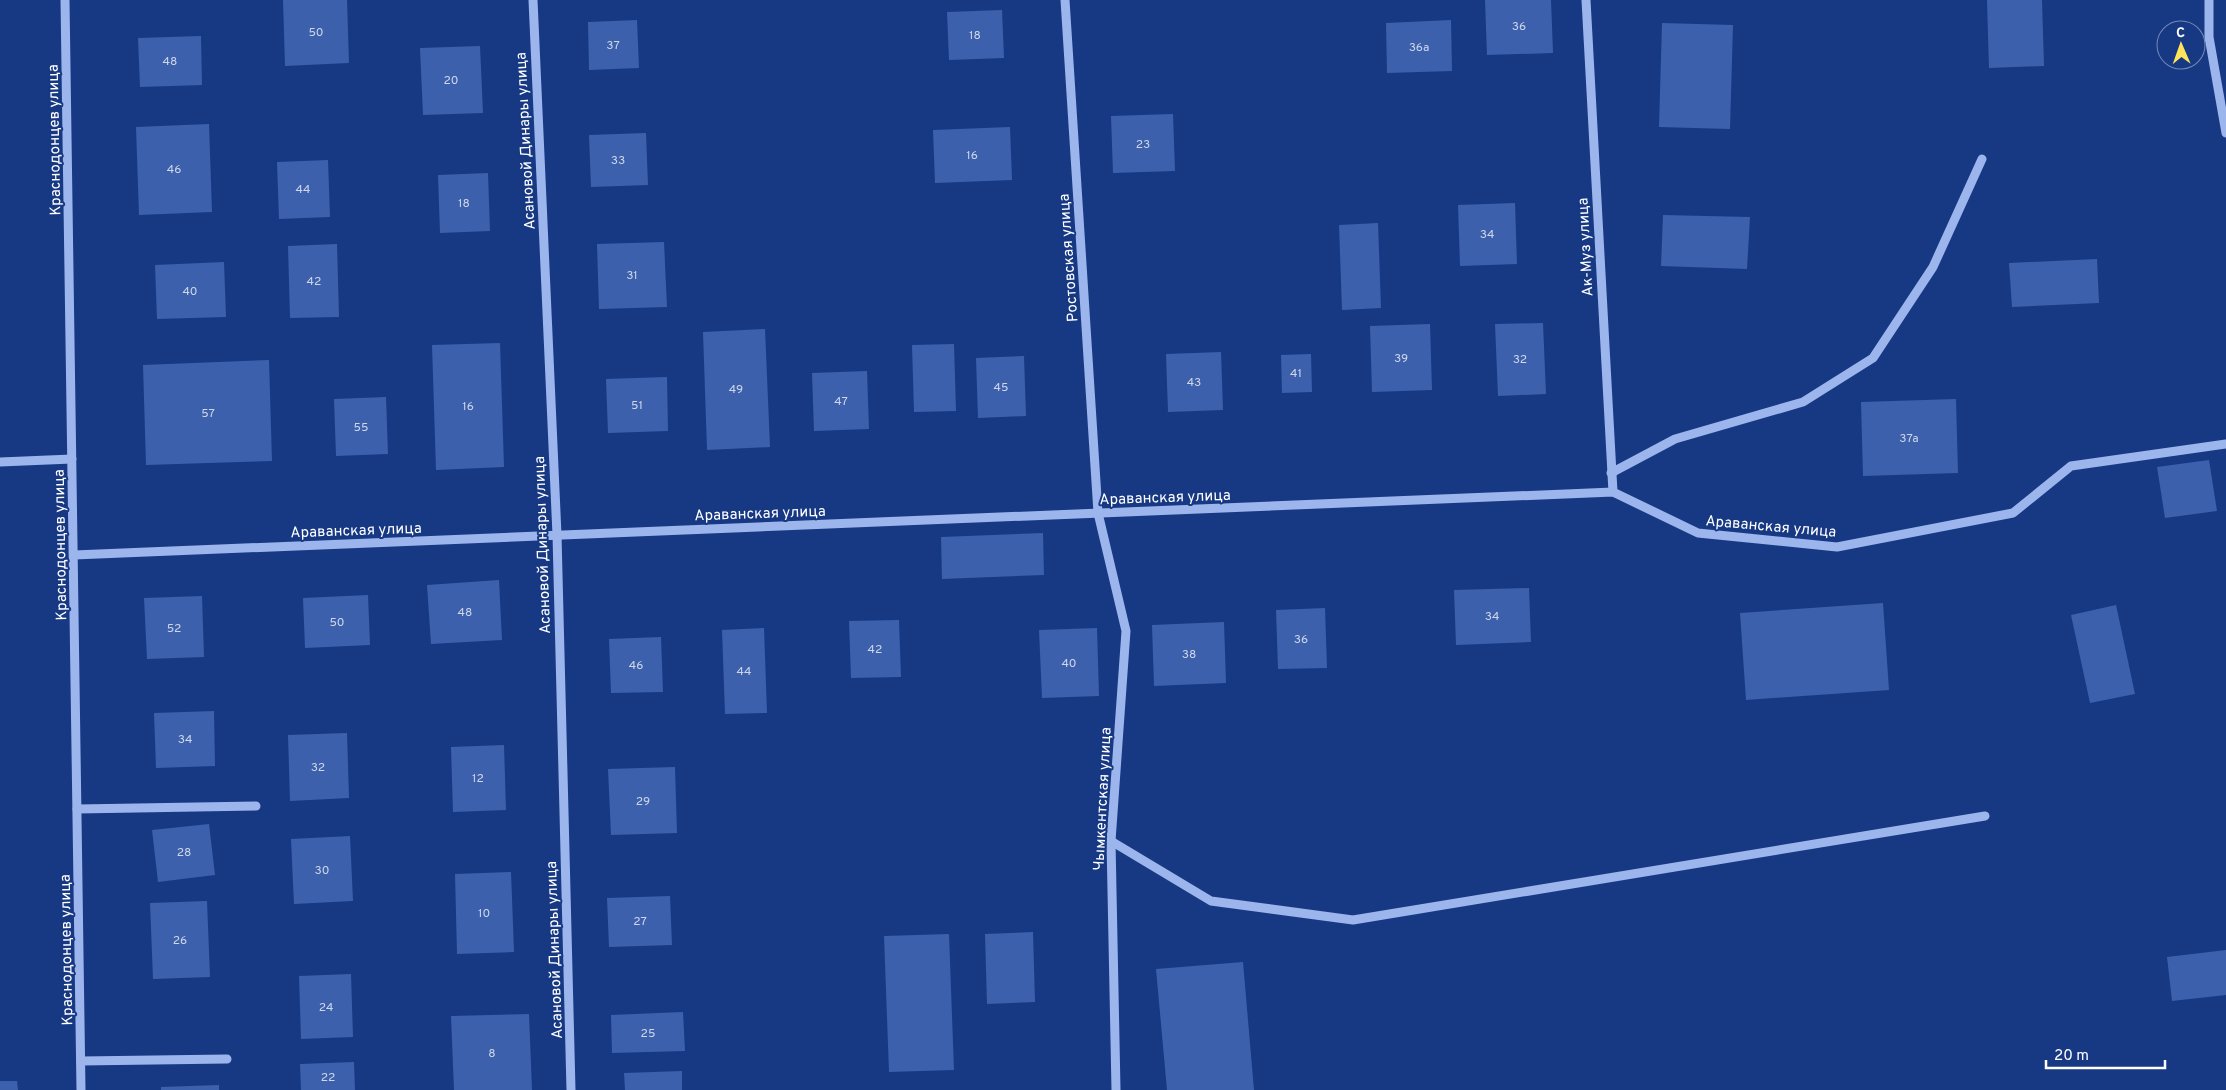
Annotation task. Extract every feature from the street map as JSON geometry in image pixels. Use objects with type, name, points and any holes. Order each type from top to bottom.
[{"type":"street","name":"Краснодонцев улица","points":[[66,0],[81,1090]]},
{"type":"street","name":"Асановой Динары улица","points":[[533,0],[557,535],[572,1090]]},
{"type":"street","name":"Ростовская улица","points":[[1065,0],[1098,514]]},
{"type":"street","name":"Ак-Муз улица","points":[[1586,0],[1612,492]]},
{"type":"street","points":[[2209,0],[2209,37],[2226,133]]},
{"type":"street","points":[[1611,473],[1675,440],[1803,402],[1873,358],[1933,267],[1982,159]]},
{"type":"street","name":"Араванская улица","points":[[74,555],[1612,492],[1698,533],[1837,548],[2013,513],[2071,466],[2226,444]]},
{"type":"street","points":[[0,462],[72,459]]},
{"type":"street","name":"Чымкентская улица","points":[[1098,514],[1126,631],[1111,842],[1116,1090]]},
{"type":"street","points":[[77,809],[256,806]]},
{"type":"street","points":[[1111,842],[1211,901],[1353,920],[1985,816]]},
{"type":"street","points":[[81,1061],[227,1059]]},
{"type":"building","points":[[283,0],[347,0],[349,63],[285,66]]},
{"type":"building","points":[[1485,0],[1551,0],[1553,53],[1487,55]]},
{"type":"building","points":[[1987,0],[2042,0],[2044,66],[1989,68]]},
{"type":"building","points":[[1002,10],[1004,58],[949,60],[947,12]]},
{"type":"building","points":[[637,20],[639,68],[589,70],[588,22]]},
{"type":"building","points":[[1451,20],[1452,71],[1387,73],[1386,23]]},
{"type":"building","points":[[1662,23],[1733,25],[1730,129],[1659,127]]},
{"type":"building","points":[[201,36],[202,85],[140,87],[138,38]]},
{"type":"building","points":[[480,46],[483,113],[423,115],[420,48]]},
{"type":"building","points":[[1173,114],[1175,171],[1113,173],[1111,116]]},
{"type":"building","points":[[209,124],[212,212],[139,215],[136,127]]},
{"type":"building","points":[[1010,127],[1012,180],[935,183],[933,130]]},
{"type":"building","points":[[646,133],[648,185],[591,187],[589,135]]},
{"type":"building","points":[[328,160],[330,217],[279,219],[277,162]]},
{"type":"building","points":[[488,173],[490,231],[440,233],[438,175]]},
{"type":"building","points":[[1515,203],[1517,264],[1460,266],[1458,205]]},
{"type":"building","points":[[1663,215],[1750,217],[1747,269],[1661,266]]},
{"type":"building","points":[[1378,223],[1381,308],[1342,310],[1339,225]]},
{"type":"building","points":[[664,242],[667,307],[599,309],[597,244]]},
{"type":"building","points":[[337,244],[339,317],[290,318],[288,246]]},
{"type":"building","points":[[2097,259],[2099,303],[2012,307],[2009,263]]},
{"type":"building","points":[[224,262],[226,317],[157,319],[155,265]]},
{"type":"building","points":[[1543,323],[1546,394],[1498,396],[1495,324]]},
{"type":"building","points":[[1430,324],[1432,390],[1372,392],[1370,326]]},
{"type":"building","points":[[765,329],[770,447],[707,450],[703,332]]},
{"type":"building","points":[[500,343],[504,467],[436,470],[432,345]]},
{"type":"building","points":[[954,344],[956,411],[914,412],[912,345]]},
{"type":"building","points":[[1221,352],[1223,410],[1168,412],[1166,354]]},
{"type":"building","points":[[1311,354],[1312,392],[1282,393],[1281,355]]},
{"type":"building","points":[[1024,356],[1026,416],[978,418],[976,358]]},
{"type":"building","points":[[269,360],[272,461],[146,465],[143,365]]},
{"type":"building","points":[[867,371],[869,429],[814,431],[812,373]]},
{"type":"building","points":[[667,377],[668,431],[608,433],[606,379]]},
{"type":"building","points":[[386,397],[388,454],[336,456],[334,399]]},
{"type":"building","points":[[1956,399],[1958,473],[1863,476],[1861,402]]},
{"type":"building","points":[[2209,460],[2217,511],[2165,518],[2157,467]]},
{"type":"building","points":[[1043,533],[1044,575],[942,579],[941,537]]},
{"type":"building","points":[[499,580],[502,640],[431,644],[427,585]]},
{"type":"building","points":[[1529,588],[1531,642],[1456,645],[1454,590]]},
{"type":"building","points":[[368,595],[370,645],[305,648],[303,598]]},
{"type":"building","points":[[202,596],[204,657],[147,659],[144,598]]},
{"type":"building","points":[[1883,603],[1889,690],[1746,700],[1740,613]]},
{"type":"building","points":[[2116,605],[2135,694],[2090,703],[2071,615]]},
{"type":"building","points":[[1325,608],[1327,668],[1278,669],[1276,610]]},
{"type":"building","points":[[899,620],[901,677],[851,678],[849,621]]},
{"type":"building","points":[[1224,622],[1226,683],[1154,686],[1152,625]]},
{"type":"building","points":[[764,628],[767,713],[725,714],[722,630]]},
{"type":"building","points":[[1097,628],[1099,696],[1042,698],[1039,630]]},
{"type":"building","points":[[661,637],[663,692],[611,693],[609,639]]},
{"type":"building","points":[[214,711],[215,766],[156,768],[154,713]]},
{"type":"building","points":[[347,733],[349,798],[290,801],[288,735]]},
{"type":"building","points":[[504,745],[506,810],[453,812],[451,747]]},
{"type":"building","points":[[675,767],[677,833],[611,835],[608,769]]},
{"type":"building","points":[[209,824],[215,875],[158,882],[152,830]]},
{"type":"building","points":[[350,836],[353,901],[294,904],[291,839]]},
{"type":"building","points":[[511,872],[514,952],[457,954],[455,874]]},
{"type":"building","points":[[670,896],[672,945],[609,947],[607,898]]},
{"type":"building","points":[[207,901],[210,977],[153,979],[150,903]]},
{"type":"building","points":[[1033,932],[1035,1002],[987,1004],[985,934]]},
{"type":"building","points":[[949,934],[954,1070],[889,1072],[884,936]]},
{"type":"building","points":[[2226,950],[2226,995],[2172,1001],[2167,957]]},
{"type":"building","points":[[1243,962],[1254,1090],[1167,1090],[1156,969]]},
{"type":"building","points":[[351,974],[353,1037],[301,1039],[299,976]]},
{"type":"building","points":[[683,1012],[685,1051],[612,1053],[611,1015]]},
{"type":"building","points":[[529,1014],[532,1090],[454,1090],[451,1016]]},
{"type":"building","points":[[354,1062],[355,1090],[301,1090],[300,1064]]},
{"type":"building","points":[[682,1071],[682,1090],[625,1090],[624,1073]]},
{"type":"building","points":[[0,1081],[17,1081],[18,1090],[0,1090]]},
{"type":"building","points":[[219,1085],[219,1090],[161,1090],[161,1087]]}]
